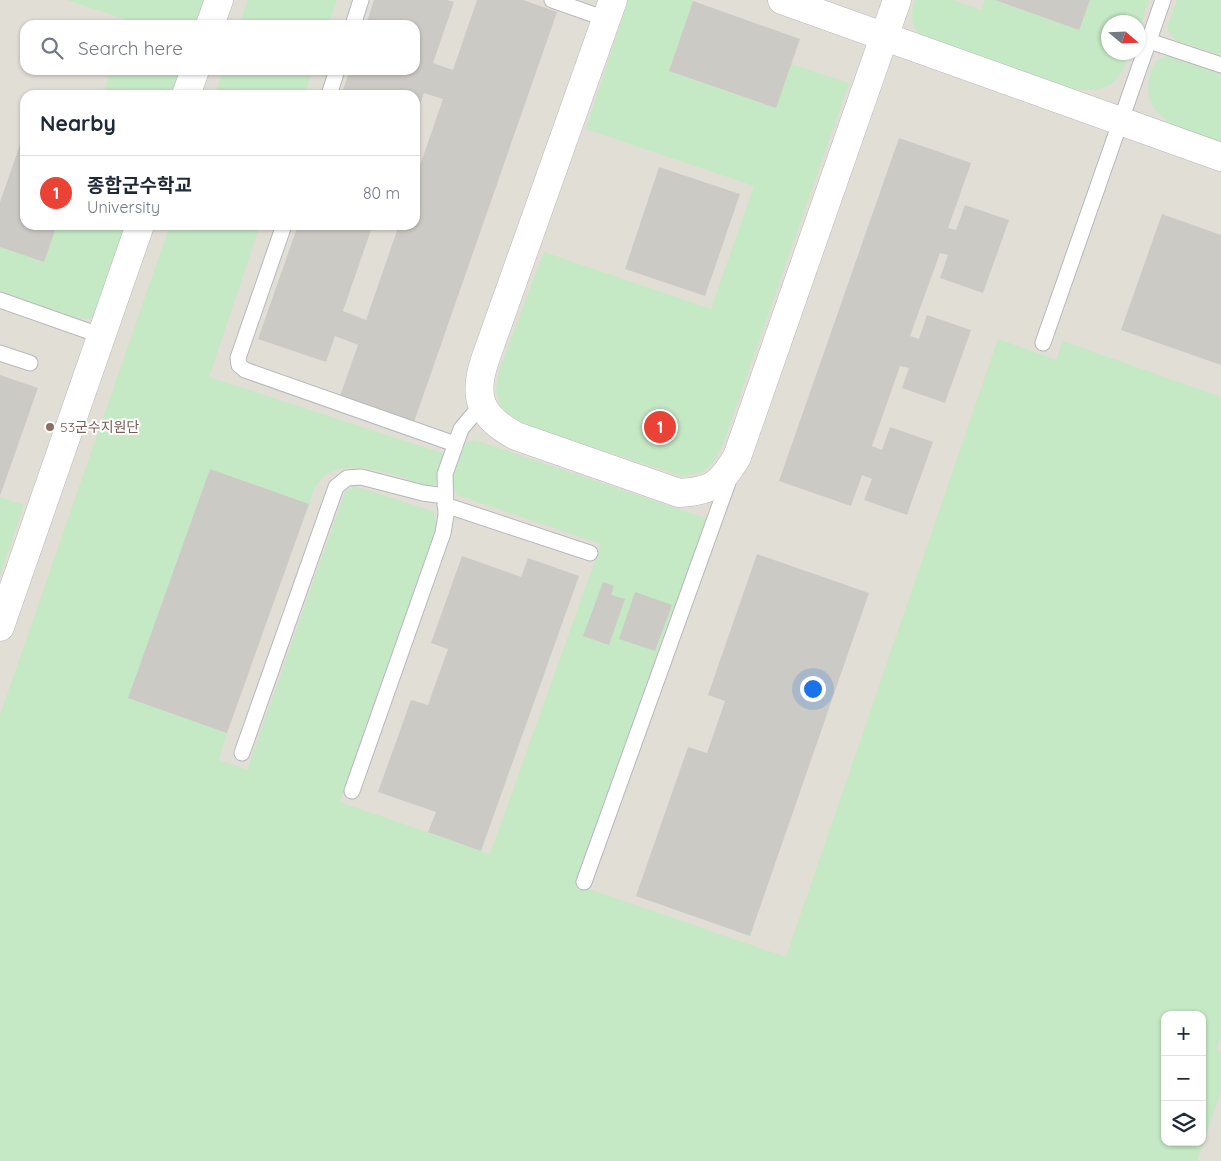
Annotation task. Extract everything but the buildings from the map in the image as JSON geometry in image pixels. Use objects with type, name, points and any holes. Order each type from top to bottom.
[{"type":"street","points":[[212,20],[219,0]]},
{"type":"street","points":[[782,0],[1221,157]]},
{"type":"street","points":[[609,10],[482,367],[479,388],[482,404],[488,416],[500,427],[516,436],[679,493],[697,492],[712,487],[725,476],[737,457],[897,0]]},
{"type":"street","points":[[188,90],[193,75]]},
{"type":"street","points":[[0,627],[138,230]]},
{"type":"lane","points":[[355,20],[361,0]]},
{"type":"lane","points":[[552,0],[609,10]]},
{"type":"lane","points":[[1043,343],[1164,0]]},
{"type":"lane","points":[[1149,41],[1221,65]]},
{"type":"lane","points":[[330,90],[335,75]]},
{"type":"lane","points":[[282,230],[238,358],[239,365],[246,370],[456,444]]},
{"type":"lane","points":[[0,300],[102,336]]},
{"type":"lane","points":[[0,353],[30,364]]},
{"type":"lane","points":[[352,791],[443,533],[446,515],[445,474],[461,429],[482,404]]},
{"type":"lane","points":[[584,882],[737,457]]},
{"type":"lane","points":[[242,753],[336,487],[347,478],[361,477],[423,493],[590,554]]},
{"type":"shaded area","points":[[0,0],[1221,0],[1221,1161],[0,1161]]},
{"type":"green space","points":[[67,0],[210,0],[203,20],[128,20]]},
{"type":"green space","points":[[248,0],[337,0],[330,20],[241,20]]},
{"type":"green space","points":[[628,0],[693,0],[669,71],[776,108],[791,64],[849,83],[724,441],[713,463],[703,471],[689,475],[679,475],[522,424],[509,416],[500,405],[496,391],[499,370],[544,252],[711,309],[754,186],[586,129]]},
{"type":"green space","points":[[915,0],[953,0],[981,10],[985,0],[995,0],[1079,30],[1090,0],[1149,0],[1144,15],[1101,15],[1101,60],[1127,60],[1120,75],[1114,82],[1098,89],[1089,90],[1065,87],[927,40],[914,27],[912,13]]},
{"type":"green space","points":[[1177,0],[1221,0],[1221,55],[1177,41],[1171,35],[1167,27]]},
{"type":"green space","points":[[1165,56],[1175,57],[1221,74],[1221,142],[1171,123],[1160,115],[1153,106],[1149,94],[1149,80],[1156,62]]},
{"type":"green space","points":[[109,75],[184,75],[179,90],[105,90]]},
{"type":"green space","points":[[221,75],[311,75],[306,90],[217,90]]},
{"type":"green space","points":[[55,230],[131,230],[105,306],[89,319],[78,318],[0,292],[0,247],[44,262]]},
{"type":"green space","points":[[168,230],[258,230],[209,377],[445,454],[434,488],[370,469],[353,468],[337,470],[324,476],[314,489],[309,504],[210,469],[129,698],[227,733],[219,760],[247,770],[345,492],[354,486],[433,511],[437,524],[340,802],[490,854],[601,544],[457,495],[452,475],[465,443],[475,440],[708,519],[578,885],[786,957],[998,339],[1056,360],[1063,341],[1221,397],[1221,1037],[1216,1050],[1221,1052],[1221,1091],[1206,1135],[1206,1011],[1161,1011],[1161,1146],[1202,1146],[1197,1161],[0,1161],[0,715]]},
{"type":"green space","points":[[0,497],[24,505],[0,575]]},
{"type":"place","name":"53군수지원단","points":[[50,427]]},
{"type":"place","name":"종합군수학교","points":[[660,427]]}]
